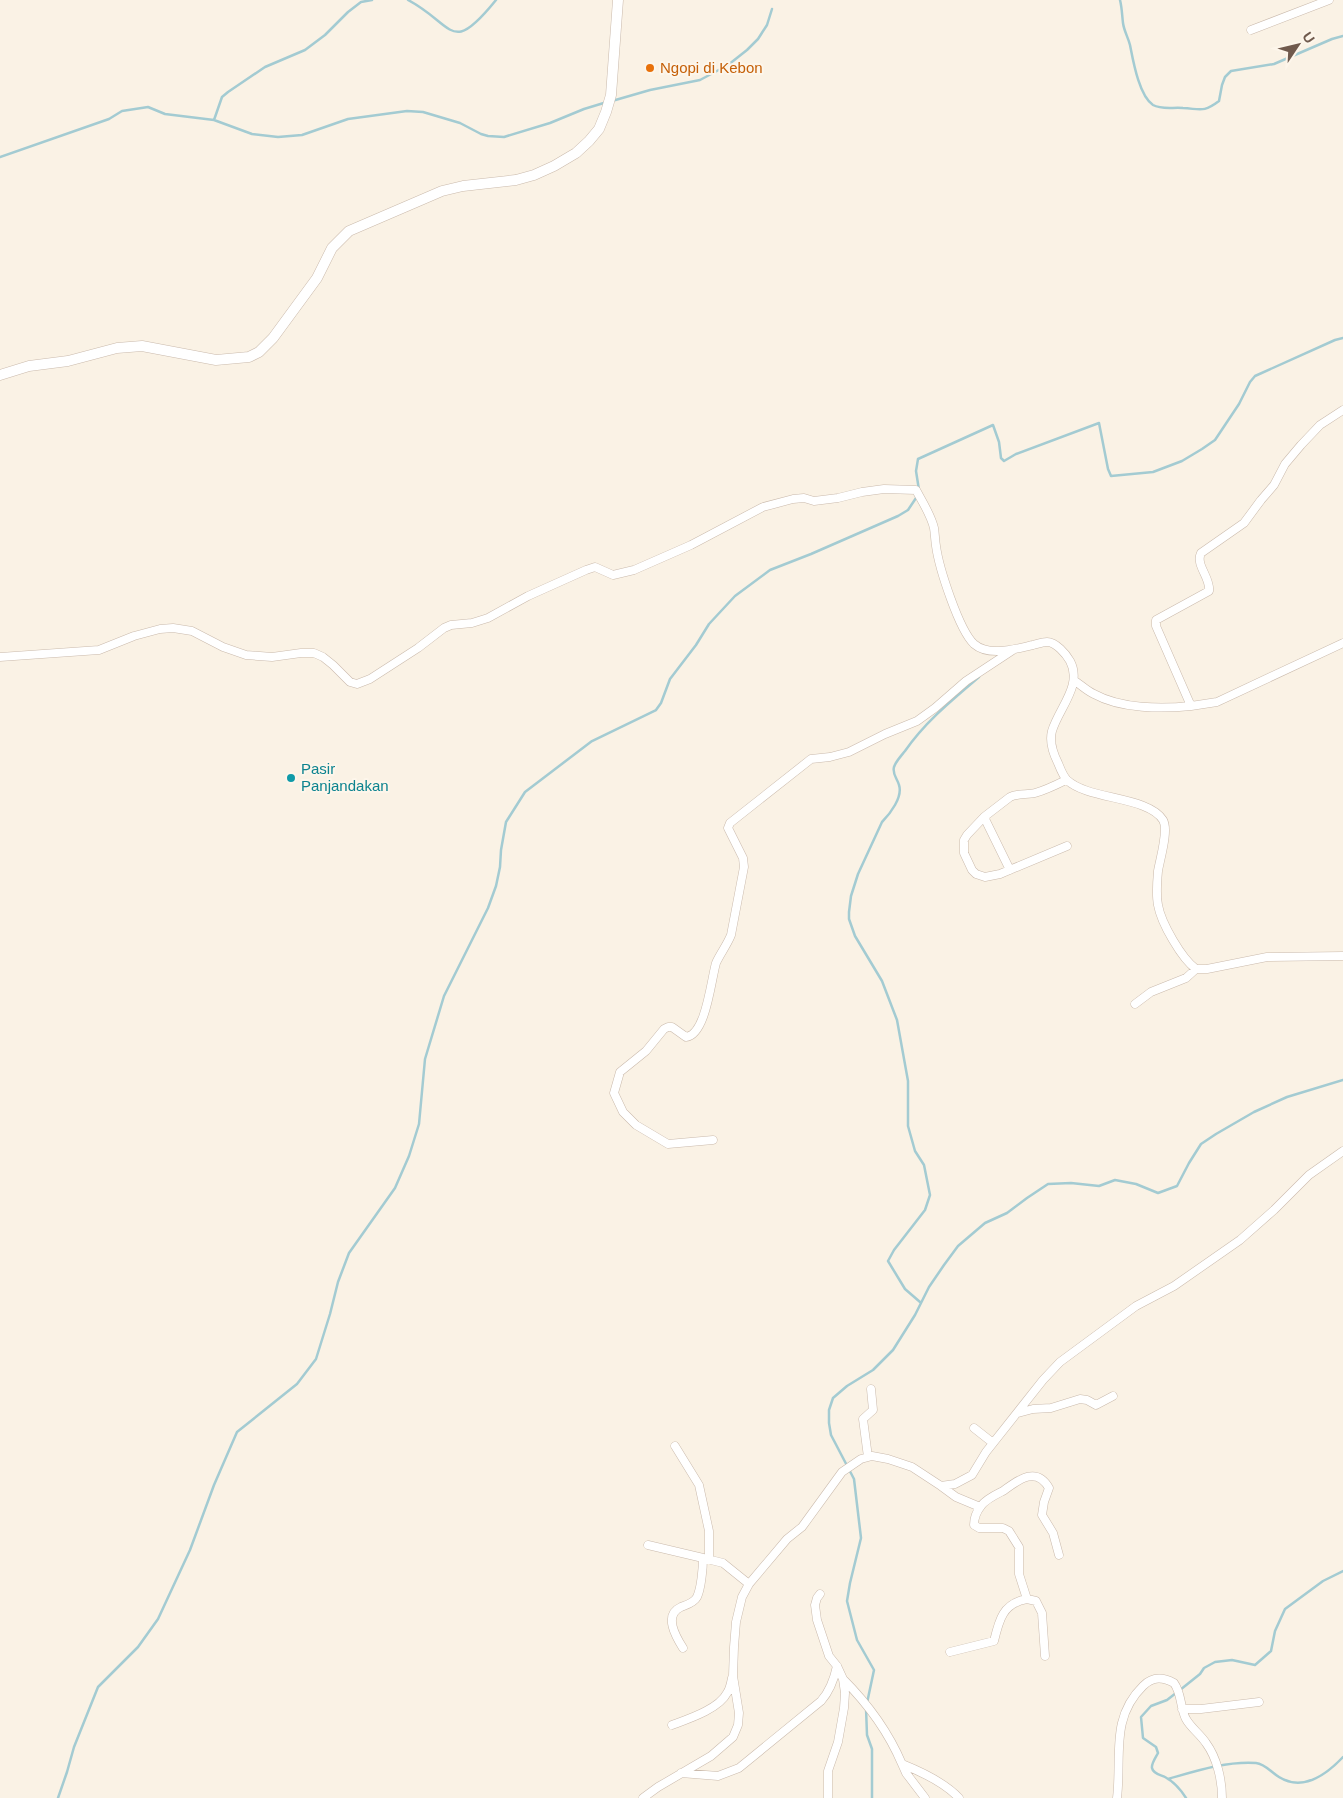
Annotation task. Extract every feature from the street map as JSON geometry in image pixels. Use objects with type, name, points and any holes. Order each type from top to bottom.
[{"type":"street","points":[[0,375],[29,366],[68,360],[118,348],[142,346],[216,360],[248,357],[258,352],[273,338],[317,278],[332,248],[349,231],[442,191],[464,186],[516,180],[534,175],[576,153],[589,141],[603,120],[611,95],[618,0]]},
{"type":"street","points":[[1251,30],[1329,0]]},
{"type":"street","points":[[1191,706],[1156,626],[1156,620],[1209,591],[1210,586],[1199,558],[1202,553],[1244,523],[1274,485],[1285,464],[1300,445],[1320,425],[1343,410]]},
{"type":"street","points":[[0,658],[99,650],[134,636],[160,629],[175,628],[192,631],[222,647],[246,655],[272,657],[314,653],[333,665],[350,682],[357,684],[370,679],[418,648],[444,628],[488,618],[528,596],[595,567],[613,575],[634,570],[691,544],[763,506],[793,499],[826,500],[884,489],[916,490],[934,527],[936,547],[945,580],[961,623],[974,643],[980,648],[1013,650],[1048,642],[1055,645],[1071,662],[1075,681],[1052,731],[1051,745],[1066,780],[1084,790],[1143,806],[1157,813],[1163,820],[1166,831],[1158,873],[1158,906],[1184,959],[1196,969],[1207,969],[1267,958],[1343,956]]},
{"type":"street","points":[[1075,681],[1095,695],[1109,700],[1149,708],[1163,709],[1191,706],[1217,702],[1343,643]]},
{"type":"street","points":[[712,1140],[668,1144],[636,1125],[623,1112],[614,1093],[620,1072],[646,1051],[664,1029],[672,1027],[686,1037],[696,1033],[706,1008],[717,962],[728,945],[731,936],[744,866],[743,858],[728,828],[730,823],[811,759],[849,752],[917,721],[966,681],[1013,650]]},
{"type":"street","points":[[1066,780],[1056,786],[1035,793],[1014,795],[984,818],[967,835],[964,840],[964,853],[972,870],[985,877],[1010,870],[1067,846]]},
{"type":"street","points":[[984,818],[1010,870]]},
{"type":"street","points":[[1135,1004],[1151,992],[1186,978],[1196,969]]},
{"type":"street","points":[[941,1486],[955,1484],[972,1475],[993,1443],[1043,1380],[1078,1348],[1136,1306],[1174,1286],[1240,1240],[1274,1210],[1309,1174],[1343,1151]]},
{"type":"street","points":[[868,1457],[863,1419],[866,1414],[874,1410],[871,1389]]},
{"type":"street","points":[[1018,1413],[1033,1408],[1051,1408],[1080,1399],[1096,1404],[1113,1396]]},
{"type":"street","points":[[974,1428],[993,1443]]},
{"type":"street","points":[[675,1446],[699,1485],[709,1531],[706,1559],[697,1597],[674,1612],[672,1626],[683,1648]]},
{"type":"street","points":[[643,1798],[658,1786],[711,1756],[733,1737],[738,1725],[739,1713],[733,1676],[736,1622],[742,1597],[749,1584],[786,1539],[802,1527],[842,1472],[854,1462],[868,1457],[888,1458],[912,1467],[956,1497],[980,1507]]},
{"type":"street","points":[[1027,1599],[1019,1574],[1017,1542],[1006,1528],[975,1527],[974,1522],[980,1507],[1016,1480],[1034,1476],[1044,1481],[1049,1488],[1042,1515],[1052,1533],[1059,1555]]},
{"type":"street","points":[[648,1545],[723,1563],[749,1584]]},
{"type":"street","points":[[820,1594],[817,1598],[815,1612],[829,1656],[837,1666],[843,1680],[845,1693],[838,1742],[828,1771],[828,1798]]},
{"type":"street","points":[[950,1652],[994,1641],[1004,1611],[1015,1603],[1027,1599],[1036,1601],[1042,1613],[1045,1656]]},
{"type":"street","points":[[681,1773],[718,1776],[739,1768],[821,1701],[827,1694],[837,1666]]},
{"type":"street","points":[[672,1725],[697,1716],[720,1701],[727,1695],[733,1676]]},
{"type":"street","points":[[1117,1798],[1119,1740],[1129,1702],[1146,1683],[1154,1678],[1162,1677],[1174,1683],[1179,1692],[1185,1718],[1190,1726],[1207,1743],[1211,1751],[1220,1779],[1222,1798]]},
{"type":"street","points":[[843,1680],[871,1709],[886,1733],[906,1773],[925,1798]]},
{"type":"street","points":[[1182,1709],[1200,1709],[1259,1702]]},
{"type":"street","points":[[902,1764],[918,1770],[947,1787],[959,1798]]},
{"type":"waterway","points":[[214,120],[222,97],[228,92],[265,67],[305,50],[325,35],[361,2],[372,0]]},
{"type":"waterway","points":[[408,0],[452,31],[460,32],[469,28],[496,0]]},
{"type":"waterway","points":[[1120,0],[1124,26],[1140,86],[1148,100],[1153,105],[1160,107],[1205,109],[1219,101],[1225,77],[1231,71],[1274,64],[1343,36]]},
{"type":"waterway","points":[[612,101],[650,90],[700,80],[728,65],[758,39],[767,25],[772,9]]},
{"type":"waterway","points":[[0,157],[109,119],[122,111],[148,107],[165,114],[214,120],[252,134],[278,137],[302,135],[348,119],[407,111],[423,112],[460,123],[481,134],[504,137],[550,123],[607,102]]},
{"type":"waterway","points":[[919,490],[916,471],[918,459],[993,425],[999,442],[1001,458],[1004,461],[1016,454],[1099,423],[1111,476],[1153,472],[1182,461],[1215,440],[1255,376],[1343,338]]},
{"type":"waterway","points":[[58,1798],[74,1747],[98,1687],[138,1647],[158,1619],[190,1550],[214,1485],[237,1432],[297,1384],[316,1359],[338,1282],[349,1253],[395,1188],[409,1156],[419,1124],[425,1059],[444,996],[488,908],[500,867],[506,822],[525,792],[592,741],[656,710],[661,703],[670,679],[696,645],[709,624],[735,596],[770,570],[898,516],[908,510],[918,495]]},
{"type":"waterway","points":[[920,1302],[905,1289],[888,1261],[894,1250],[925,1210],[930,1195],[924,1165],[915,1151],[908,1126],[908,1081],[897,1020],[882,981],[855,936],[849,919],[849,912],[851,896],[858,874],[882,822],[892,810],[899,795],[899,785],[894,772],[896,763],[930,721],[979,677]]},
{"type":"waterway","points":[[867,1703],[874,1670],[857,1640],[847,1601],[861,1538],[854,1479],[831,1435],[829,1410],[833,1398],[847,1386],[873,1370],[893,1350],[915,1315],[929,1287],[944,1265],[958,1246],[985,1223],[1007,1213],[1048,1184],[1071,1183],[1099,1186],[1115,1180],[1136,1184],[1158,1193],[1177,1186],[1201,1144],[1216,1134],[1254,1112],[1287,1097],[1343,1080]]},
{"type":"waterway","points":[[1180,1690],[1200,1674],[1204,1668],[1215,1662],[1232,1660],[1255,1665],[1271,1651],[1275,1631],[1285,1609],[1323,1581],[1343,1571]]},
{"type":"waterway","points":[[1176,1693],[1167,1700],[1151,1706],[1141,1717],[1143,1738],[1156,1747],[1158,1753],[1152,1765],[1153,1770],[1155,1773],[1171,1781],[1186,1798]]},
{"type":"waterway","points":[[866,1708],[867,1735],[872,1749],[872,1798]]},
{"type":"waterway","points":[[1168,1779],[1222,1765],[1256,1763],[1288,1781],[1305,1782],[1322,1775],[1343,1757]]},
{"type":"place","name":"Ngopi di Kebon","points":[[650,68]]},
{"type":"place","name":"Pasir Panjandakan","points":[[291,778]]}]
